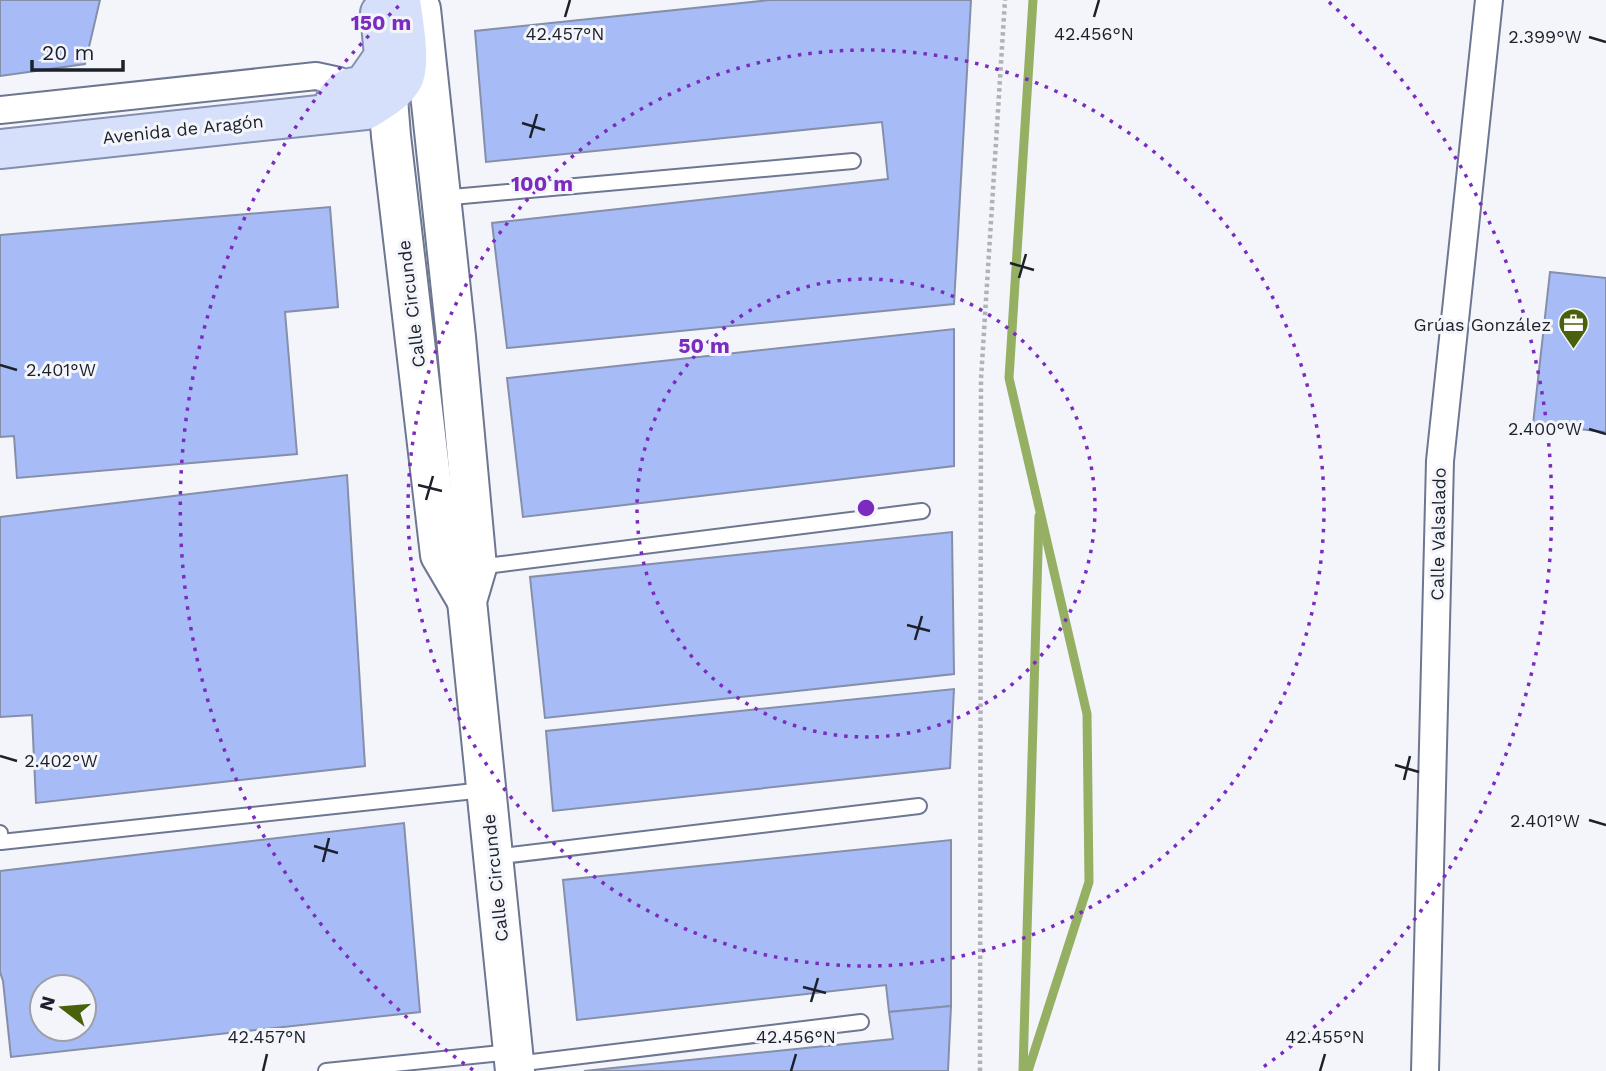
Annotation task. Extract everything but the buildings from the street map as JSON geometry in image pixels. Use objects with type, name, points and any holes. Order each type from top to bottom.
[{"type":"main road","name":"Calle Circunde","points":[[379,0],[370,94],[440,555],[472,584]]},
{"type":"main road","points":[[370,94],[404,78],[407,65],[401,0]]},
{"type":"main road","name":"Calle Circunde","points":[[420,0],[451,302],[486,790],[514,1062]]},
{"type":"main road","points":[[370,94],[395,103],[410,122],[427,244],[434,270],[451,302]]},
{"type":"main road","name":"Avenida de Aragón","points":[[0,149],[370,94]]},
{"type":"street","name":"Calle Valsalado","points":[[1425,1071],[1440,461],[1489,0]]},
{"type":"street","points":[[0,110],[316,76],[339,81],[370,94]]},
{"type":"lane","points":[[440,198],[853,161]]},
{"type":"lane","points":[[472,584],[922,511]]},
{"type":"lane","points":[[0,833],[1,842],[486,790]]},
{"type":"lane","points":[[493,857],[919,806]]},
{"type":"lane","points":[[326,1071],[514,1062],[861,1022]]},
{"type":"path","points":[[980,1071],[981,379],[1006,0]]},
{"type":"waterway","points":[[1028,1071],[1089,882],[1087,714],[1009,378],[1033,0]]},
{"type":"waterway","points":[[1023,1071],[1039,516]]},
{"type":"place","name":"Grúas González","points":[[1574,351]]}]
